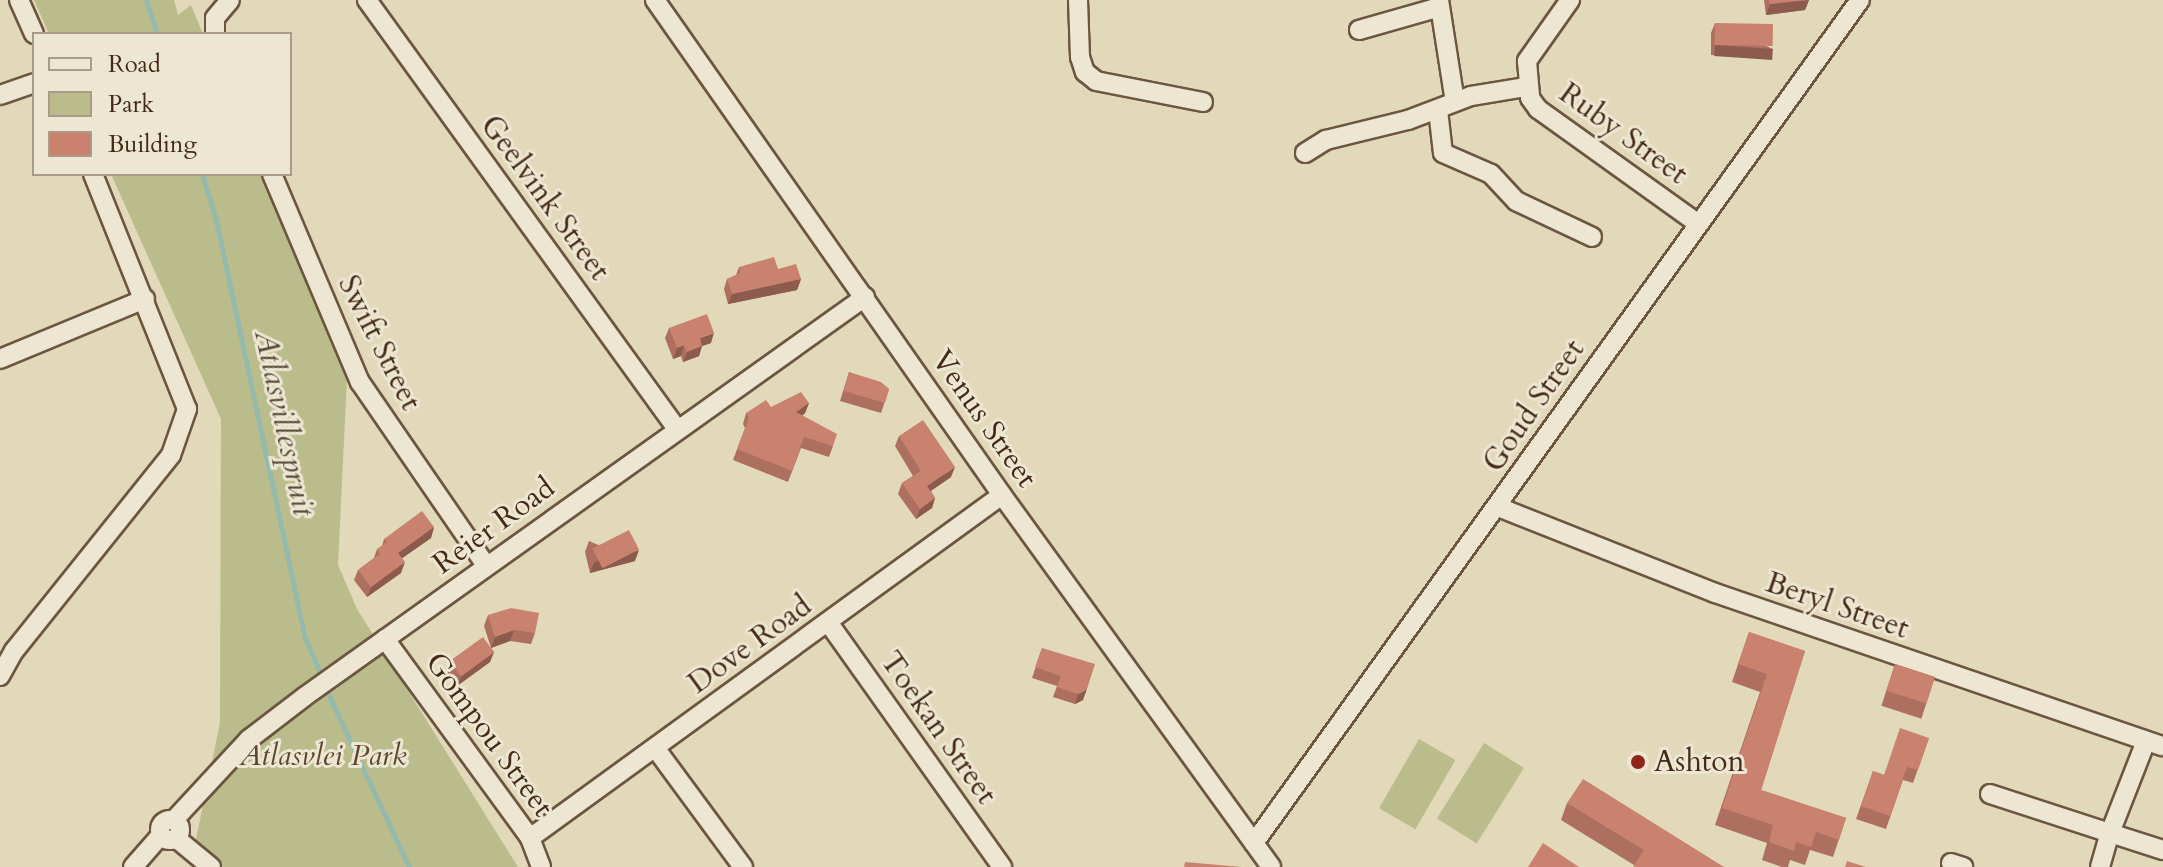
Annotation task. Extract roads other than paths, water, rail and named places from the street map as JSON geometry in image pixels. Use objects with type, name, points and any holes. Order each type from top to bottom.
[{"type":"street","points":[[19,0],[33,32]]},
{"type":"street","points":[[215,32],[215,18],[230,0]]},
{"type":"street","name":"Geelvink Street","points":[[367,0],[677,429]]},
{"type":"street","name":"Venus Street","points":[[655,0],[1002,495],[1271,867]]},
{"type":"street","points":[[1078,0],[1080,57],[1085,72],[1096,81],[1203,102]]},
{"type":"street","name":"Ruby Street","points":[[1570,0],[1527,61],[1526,87],[1538,109],[1697,223]]},
{"type":"street","name":"Goud Street","points":[[1254,843],[1860,0]]},
{"type":"street","points":[[1359,30],[1440,4],[1446,106],[1443,153],[1491,174],[1516,201],[1592,237]]},
{"type":"street","points":[[0,95],[32,84]]},
{"type":"street","points":[[1305,153],[1326,140],[1526,87]]},
{"type":"street","points":[[0,676],[7,648],[171,455],[182,432],[187,409],[94,176]]},
{"type":"street","name":"Swift Street","points":[[273,176],[360,382],[486,565]]},
{"type":"street","name":"Reier Road","points":[[133,867],[171,831],[248,740],[486,565],[865,297]]},
{"type":"street","points":[[0,359],[145,299]]},
{"type":"street","name":"Dove Road","points":[[530,838],[1002,495]]},
{"type":"street","name":"Beryl Street","points":[[1498,507],[1715,593],[2155,743]]},
{"type":"street","name":"Toekan Street","points":[[828,622],[1002,867]]},
{"type":"street","name":"Gompou Street","points":[[385,639],[530,838],[541,867]]},
{"type":"street","points":[[2100,867],[2110,833],[2155,743]]},
{"type":"street","points":[[656,749],[743,867]]},
{"type":"street","points":[[1990,794],[2163,850]]},
{"type":"street","points":[[171,831],[211,867]]},
{"type":"waterway","name":"Atlasvillespruit","points":[[146,0],[156,32]]},
{"type":"waterway","name":"Atlasvillespruit","points":[[203,176],[216,220],[305,638],[322,677]]},
{"type":"waterway","name":"Atlasvillespruit","points":[[325,687],[409,867]]},
{"type":"place","name":"Ashton","points":[[1638,762]]},
{"type":"park label","name":"Atlasvlei Park","points":[[323,756]]}]
